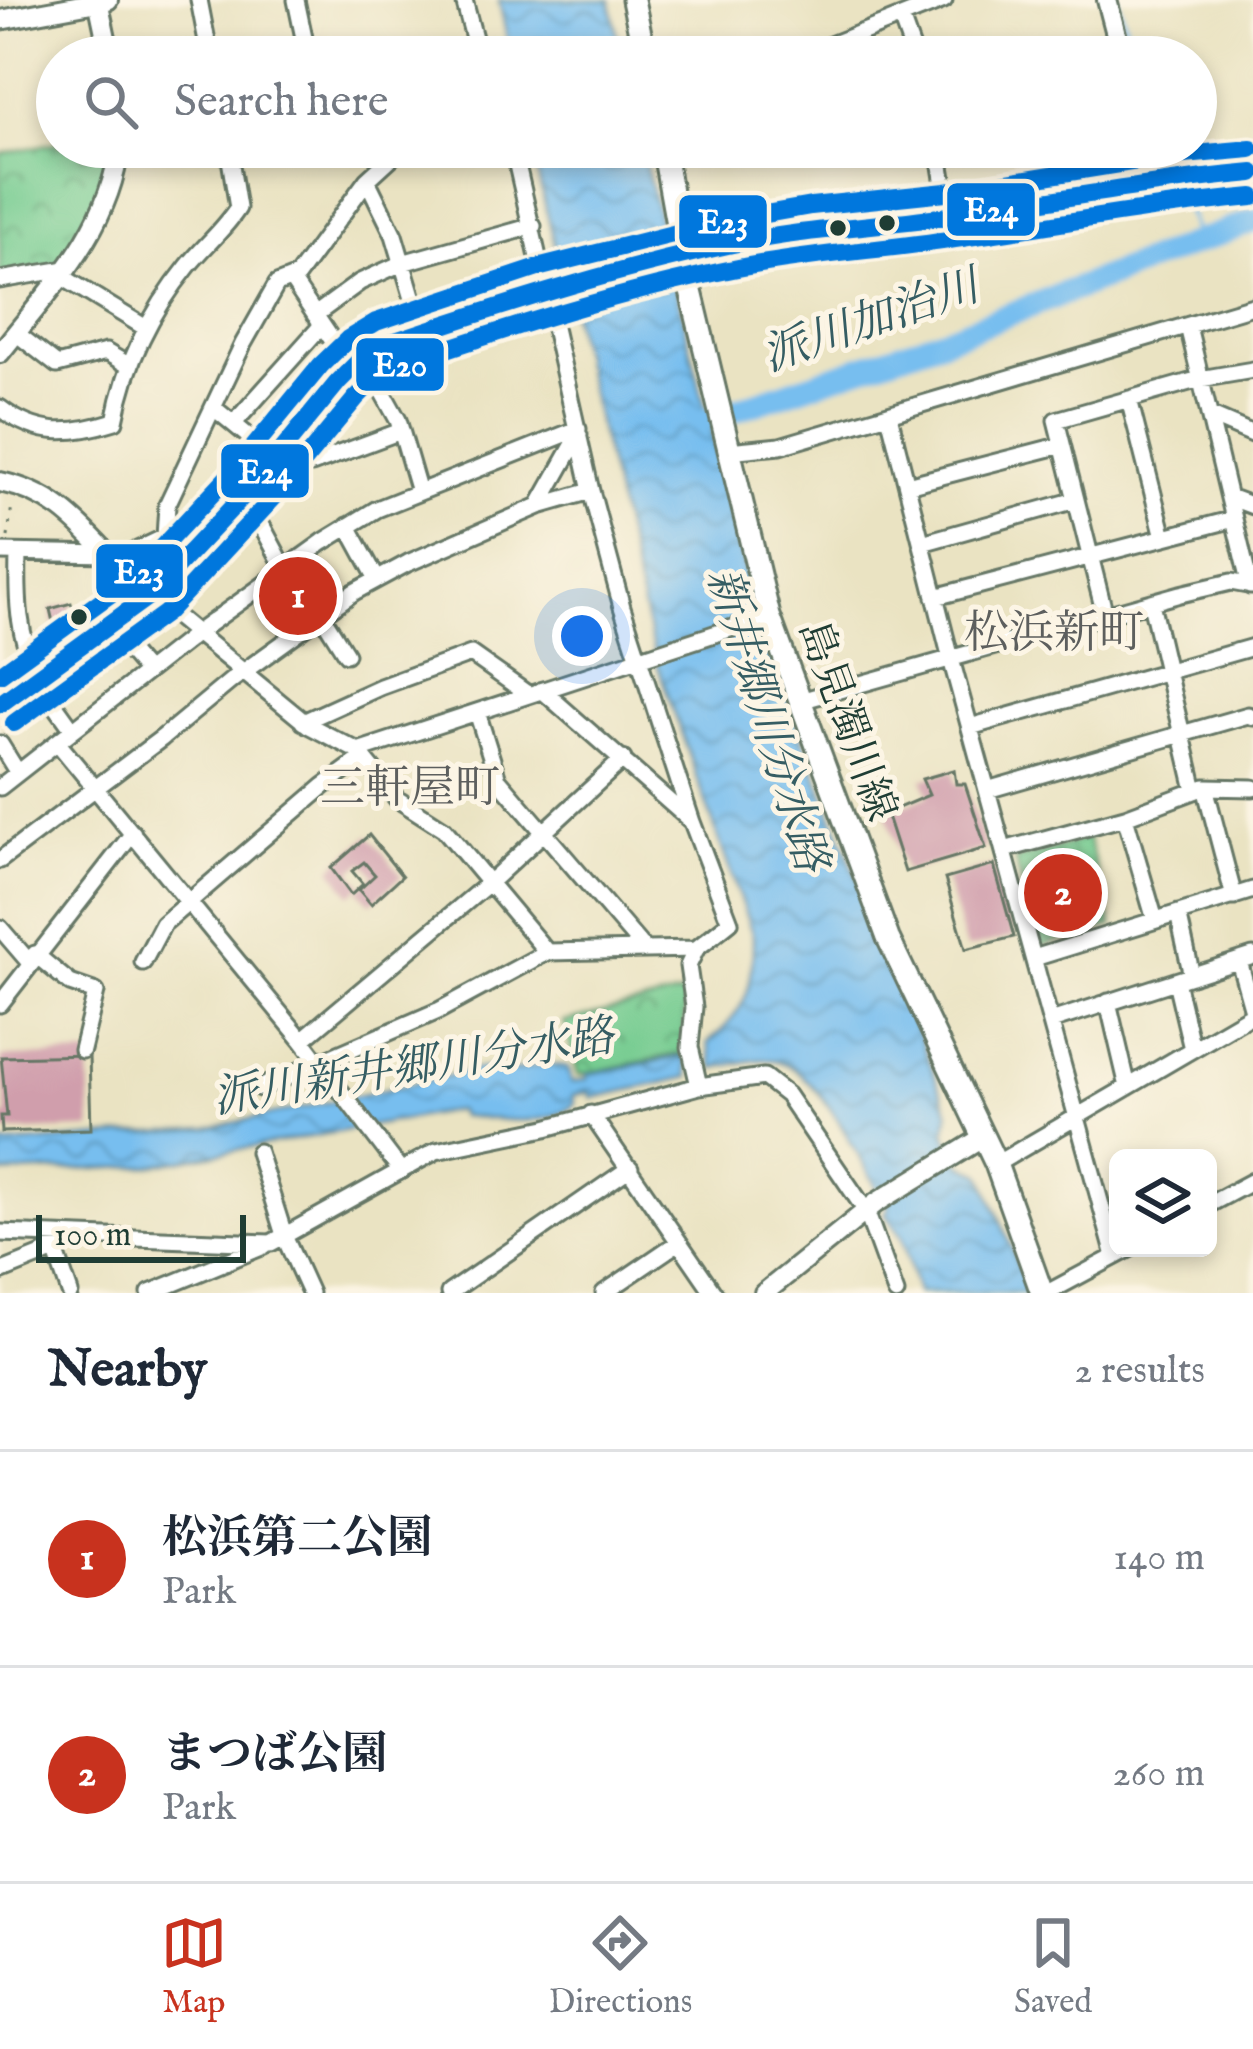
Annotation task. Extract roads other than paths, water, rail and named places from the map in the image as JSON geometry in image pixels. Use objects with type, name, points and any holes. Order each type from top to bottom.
[{"type":"main road","points":[[633,0],[641,36]]},
{"type":"main road","name":"島見濁川線","points":[[667,168],[761,618],[800,701],[888,938],[996,1164],[1044,1293]]},
{"type":"street","points":[[199,0],[206,36]]},
{"type":"street","points":[[296,0],[304,36]]},
{"type":"street","points":[[464,0],[473,36]]},
{"type":"street","points":[[854,36],[944,0]]},
{"type":"street","points":[[1107,0],[1117,36]]},
{"type":"street","points":[[2,13],[102,1],[107,36]]},
{"type":"street","points":[[901,18],[907,36]]},
{"type":"street","points":[[0,353],[102,214],[117,168]]},
{"type":"street","points":[[0,408],[15,419],[58,433],[115,421],[128,364],[146,328],[186,269],[238,208],[231,168]]},
{"type":"street","points":[[178,567],[165,537],[167,505],[242,344],[278,284],[291,279],[380,168]]},
{"type":"street","points":[[518,168],[591,490],[692,822],[730,922],[696,949],[688,966],[694,1006],[690,1047],[699,1086]]},
{"type":"street","points":[[941,168],[949,216]]},
{"type":"street","points":[[1161,168],[1166,181]]},
{"type":"street","points":[[0,704],[150,595],[245,494],[357,363],[423,332],[548,290],[729,244],[949,216],[1166,181],[1253,173]]},
{"type":"street","points":[[367,180],[394,236],[423,332]]},
{"type":"street","points":[[236,422],[318,320],[360,282],[403,263],[533,226]]},
{"type":"street","points":[[0,280],[63,272],[146,328]]},
{"type":"street","points":[[291,279],[318,320],[357,363],[401,430],[419,492]]},
{"type":"street","points":[[728,452],[780,446],[1253,306]]},
{"type":"street","points":[[800,701],[1231,582],[1252,586],[1187,326]]},
{"type":"street","points":[[16,333],[57,365],[106,352],[128,364]]},
{"type":"street","points":[[1106,615],[1056,420],[1200,379],[1253,370]]},
{"type":"street","points":[[1129,399],[1164,537]]},
{"type":"street","points":[[214,408],[275,458]]},
{"type":"street","points":[[889,415],[1077,1116],[1109,1211]]},
{"type":"street","points":[[1209,415],[1253,434]]},
{"type":"street","points":[[286,444],[312,464],[401,430]]},
{"type":"street","points":[[0,787],[198,632],[348,526],[377,509],[579,432]]},
{"type":"street","points":[[539,506],[579,432]]},
{"type":"street","points":[[907,485],[1062,445]]},
{"type":"street","points":[[7,483],[31,489],[76,517],[150,595],[303,722],[359,755],[397,799],[444,829],[548,952]]},
{"type":"street","points":[[0,860],[321,614],[377,579],[539,506],[591,490]]},
{"type":"street","points":[[245,494],[285,569]]},
{"type":"street","points":[[1229,497],[1253,506]]},
{"type":"street","points":[[922,543],[1076,500]]},
{"type":"street","points":[[935,597],[1234,518]]},
{"type":"street","points":[[348,526],[377,579]]},
{"type":"street","points":[[73,730],[28,658],[9,596],[9,552],[113,557],[165,537]]},
{"type":"street","points":[[1151,603],[1182,735],[1234,897]]},
{"type":"street","points":[[321,614],[346,654]]},
{"type":"street","points":[[142,962],[163,924],[359,755],[761,618]]},
{"type":"street","points":[[106,624],[147,672]]},
{"type":"street","points":[[970,728],[1253,646]]},
{"type":"street","points":[[303,722],[471,654],[536,693],[623,759],[692,822]]},
{"type":"street","points":[[477,712],[498,779],[643,948]]},
{"type":"street","points":[[987,790],[1253,717]]},
{"type":"street","points":[[58,742],[302,1040],[399,1168]]},
{"type":"street","points":[[0,744],[18,773]]},
{"type":"street","points":[[302,1040],[490,882],[623,759]]},
{"type":"street","points":[[1004,850],[1125,817],[1200,789],[1253,788]]},
{"type":"street","points":[[1125,817],[1155,920]]},
{"type":"street","points":[[0,1004],[133,833]]},
{"type":"street","points":[[1034,958],[1253,890]]},
{"type":"street","points":[[1178,914],[1192,1049]]},
{"type":"street","points":[[0,928],[33,959],[70,983],[96,992],[82,1050]]},
{"type":"street","points":[[260,1088],[437,1011],[548,952],[696,949]]},
{"type":"street","points":[[996,1164],[1253,1012],[1246,958],[1051,1021]]},
{"type":"street","points":[[1108,1002],[1128,1087]]},
{"type":"street","points":[[150,1293],[278,1240],[436,1151],[505,1138],[699,1086],[764,1077],[787,1095],[872,1207],[896,1293]]},
{"type":"street","points":[[591,1114],[714,1293]]},
{"type":"street","points":[[764,1293],[872,1207],[982,1138]]},
{"type":"street","points":[[258,1152],[278,1240],[310,1293]]},
{"type":"street","points":[[449,1293],[630,1168]]},
{"type":"street","points":[[1217,1200],[1253,1181]]},
{"type":"street","points":[[0,1233],[51,1243],[278,1240]]},
{"type":"street","points":[[604,1293],[679,1241]]},
{"type":"street","points":[[0,1272],[51,1243]]},
{"type":"street","points":[[51,1243],[70,1293]]},
{"type":"street","points":[[1044,1293],[1113,1257]]},
{"type":"water","points":[[499,0],[610,0],[618,36],[507,36]]},
{"type":"water","name":"新井郷川分水路","points":[[536,168],[646,168],[760,631],[949,1112],[945,1133],[961,1164],[982,1174],[1029,1293],[917,1293],[901,1236],[885,1214],[889,1207],[812,1085],[797,1071],[773,1060],[714,1068],[708,1043],[746,996],[753,936],[656,661]]},
{"type":"water","points":[[685,1056],[689,1077],[592,1098],[590,1092],[574,1095],[575,1104],[535,1120],[460,1116],[457,1110],[149,1166],[0,1174],[0,1145],[206,1129],[484,1068],[505,1071],[557,1065],[568,1067],[572,1082],[587,1079],[587,1074]]},
{"type":"waterway","points":[[1117,0],[1129,36]]},
{"type":"waterway","points":[[1172,168],[1174,176]]},
{"type":"waterway","points":[[1178,187],[1199,242]]},
{"type":"waterway","name":"派川加治川","points":[[703,421],[955,335],[1253,221]]},
{"type":"place","name":"松浜第二公園","points":[[298,596]]},
{"type":"place","name":"まつば公園","points":[[1063,893]]},
{"type":"district","name":"松浜新町","points":[[1054,631]]},
{"type":"district","name":"三軒屋町","points":[[410,786]]},
{"type":"water label","name":"派川新井郷川分水路","points":[[413,1065]]}]
